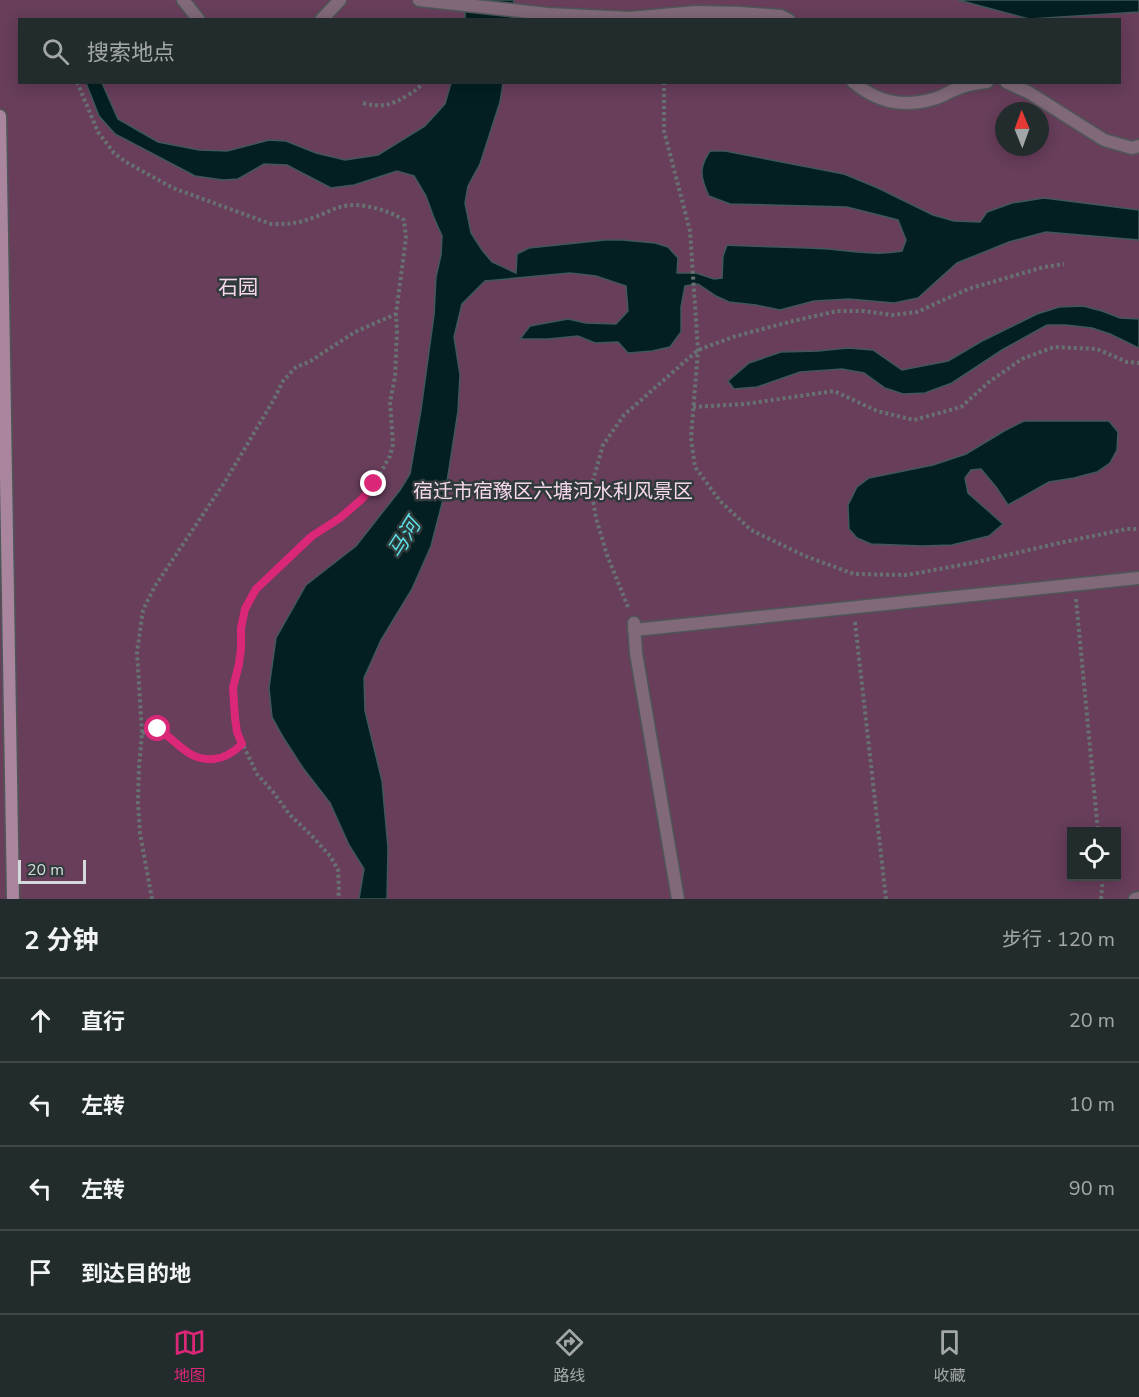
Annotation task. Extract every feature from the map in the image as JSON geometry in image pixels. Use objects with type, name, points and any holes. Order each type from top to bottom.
[{"type":"main road","points":[[0,116],[4,558],[13,899]]},
{"type":"street","points":[[183,0],[197,18]]},
{"type":"street","points":[[323,18],[340,0]]},
{"type":"street","points":[[419,0],[548,14],[630,18],[696,12],[740,13],[785,18]]},
{"type":"street","points":[[855,84],[884,101],[904,104],[933,99],[959,87],[976,84]]},
{"type":"street","points":[[1010,84],[1028,92],[1104,140],[1132,148],[1139,146]]},
{"type":"street","points":[[678,899],[636,653],[634,626],[854,607],[1139,578]]},
{"type":"street","points":[[1134,899],[1139,898]]},
{"type":"path","points":[[78,84],[98,132],[114,153],[173,188],[272,224],[308,220],[342,206],[357,204],[393,213],[404,220],[406,238],[396,314],[395,377],[390,402],[393,444],[390,456],[374,484],[362,499],[340,518],[312,536],[256,589],[245,609],[241,628],[239,664],[233,688],[237,732],[242,744],[257,774],[289,814],[331,857],[338,870],[338,899]]},
{"type":"path","points":[[363,103],[376,106],[393,104],[420,88],[422,84]]},
{"type":"path","points":[[664,84],[664,131],[690,231],[698,350],[691,438],[695,467],[720,501],[751,530],[804,556],[854,574],[907,574],[976,562],[1127,529],[1139,529]]},
{"type":"path","points":[[634,626],[607,555],[596,518],[591,488],[603,445],[624,415],[698,350],[736,336],[837,311],[864,311],[892,315],[916,312],[968,289],[1044,267],[1064,264]]},
{"type":"path","points":[[152,899],[140,833],[138,803],[142,733],[137,652],[143,610],[155,586],[226,480],[283,381],[296,367],[309,362],[355,332],[396,314]]},
{"type":"path","points":[[693,407],[745,404],[834,391],[877,411],[914,420],[961,407],[989,382],[1022,359],[1054,347],[1097,349],[1127,362],[1139,363]]},
{"type":"path","points":[[1075,585],[1098,827]]},
{"type":"path","points":[[854,607],[886,899]]},
{"type":"path","points":[[142,733],[158,729],[194,757],[206,760],[221,758],[234,752],[242,744]]},
{"type":"path","points":[[1101,899],[1103,881]]},
{"type":"green space","name":"宿迁市宿豫区六塘河水利风景区","points":[[0,0],[1139,0],[1139,899],[0,899]]},
{"type":"water","points":[[465,0],[514,0],[511,18],[465,18]]},
{"type":"water","points":[[958,0],[1139,0],[1139,12],[1025,18]]},
{"type":"water","name":"马河","points":[[86,84],[102,84],[118,119],[158,142],[199,150],[227,151],[269,140],[286,141],[316,153],[345,160],[378,155],[425,126],[445,104],[451,84],[503,84],[500,102],[480,164],[468,186],[465,203],[471,233],[482,250],[492,262],[516,273],[517,254],[529,248],[605,240],[655,243],[668,247],[678,258],[677,273],[696,273],[714,279],[722,278],[723,256],[727,245],[874,253],[902,251],[906,240],[898,220],[847,207],[730,204],[709,196],[704,184],[702,168],[710,151],[725,151],[844,174],[933,215],[954,221],[980,222],[987,212],[1012,203],[1044,198],[1139,210],[1139,240],[1046,232],[1009,242],[957,263],[918,298],[894,303],[849,299],[814,301],[780,310],[729,302],[698,284],[685,286],[681,307],[681,332],[670,347],[628,353],[618,342],[595,343],[578,336],[520,339],[530,326],[568,319],[586,323],[616,324],[628,311],[626,286],[596,276],[570,273],[485,281],[462,304],[454,337],[460,375],[458,411],[446,488],[431,546],[412,589],[381,640],[364,678],[365,711],[382,781],[388,848],[387,899],[359,899],[364,869],[349,845],[330,803],[303,768],[272,717],[269,688],[276,638],[306,585],[356,546],[410,474],[434,315],[436,277],[442,236],[426,196],[414,176],[397,171],[354,185],[331,188],[287,165],[264,164],[238,179],[223,180],[195,176],[115,134],[99,116]]},
{"type":"water","points":[[1083,306],[1120,318],[1139,319],[1139,348],[1092,328],[1047,325],[1002,350],[952,383],[925,393],[903,394],[885,388],[864,373],[842,369],[800,372],[757,387],[734,389],[728,381],[749,363],[781,352],[848,348],[873,350],[902,370],[948,361],[982,341],[1037,314],[1059,307]]},
{"type":"water","points":[[1024,421],[1109,421],[1118,432],[1117,450],[1110,463],[1097,472],[1049,482],[1008,505],[981,469],[971,470],[965,478],[968,493],[1003,524],[989,536],[952,545],[871,544],[857,538],[849,529],[848,505],[857,487],[869,478],[933,465],[966,454]]},
{"type":"route","points":[[158,729],[194,757],[206,760],[221,758],[234,752],[242,744],[237,732],[233,688],[239,664],[241,628],[245,609],[256,589],[312,536],[340,518],[362,499],[374,484]]},
{"type":"park label","name":"石园","points":[[238,287]]}]
